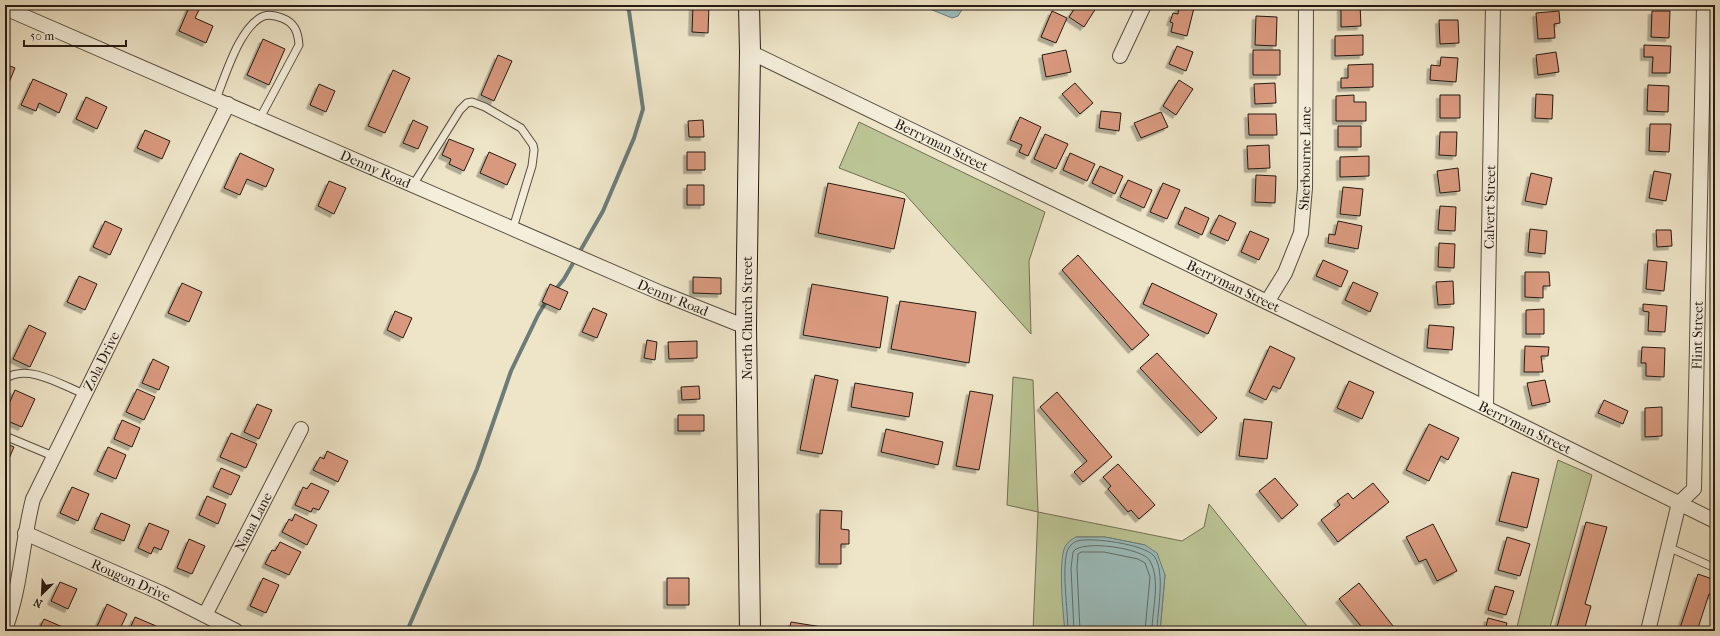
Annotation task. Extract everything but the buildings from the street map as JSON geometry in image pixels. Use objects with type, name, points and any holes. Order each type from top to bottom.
[{"type":"main road","name":"North Church Street","points":[[749,5],[750,52],[746,327],[750,631]]},
{"type":"street","points":[[1120,56],[1144,5]]},
{"type":"street","name":"Sherbourne Lane","points":[[1267,302],[1284,273],[1301,233],[1305,188],[1306,5]]},
{"type":"street","name":"Calvert Street","points":[[1486,408],[1493,5]]},
{"type":"street","name":"Flint Street","points":[[1679,503],[1694,489],[1704,5]]},
{"type":"street","name":"Denny Road","points":[[5,8],[661,293],[746,327]]},
{"type":"street","name":"Berryman Street","points":[[750,52],[1486,408],[1715,521]]},
{"type":"street","name":"Zola Drive","points":[[5,629],[10,616],[17,587],[32,499],[84,394],[222,102]]},
{"type":"street","name":"Nana Lane","points":[[205,615],[301,429]]},
{"type":"street","points":[[1648,631],[1679,503]]},
{"type":"street","name":"Rougon Drive","points":[[25,533],[161,593],[236,631]]},
{"type":"lane","points":[[222,102],[241,38],[254,22],[264,16],[284,19],[295,26],[298,32],[299,45],[260,118]]},
{"type":"lane","points":[[413,184],[460,110],[467,103],[472,102],[521,128],[530,139],[534,150],[531,172],[513,228]]},
{"type":"lane","points":[[5,380],[14,374],[29,374],[40,376],[84,394]]},
{"type":"lane","points":[[5,436],[53,456]]},
{"type":"lane","points":[[1668,547],[1715,568]]},
{"type":"green space","points":[[859,122],[1045,212],[1029,261],[1031,334],[904,193],[839,168]]},
{"type":"green space","points":[[1013,377],[1033,380],[1038,512],[1007,505]]},
{"type":"green space","points":[[1558,460],[1592,475],[1549,631],[1516,631]]},
{"type":"green space","points":[[1209,504],[1311,631],[1160,631],[1165,575],[1145,545],[1105,537],[1076,537],[1062,567],[1065,631],[1033,631],[1038,512],[1182,541],[1204,527]]},
{"type":"water","points":[[920,5],[965,5],[958,16],[952,18]]},
{"type":"water","points":[[1076,537],[1105,537],[1145,545],[1157,553],[1165,575],[1160,631],[1065,631],[1061,575],[1063,554],[1069,541]]},
{"type":"waterway","points":[[555,290],[564,279],[603,211],[634,138],[643,109],[629,11],[626,5]]},
{"type":"waterway","points":[[407,631],[477,469],[511,371],[538,315],[547,300]]}]
